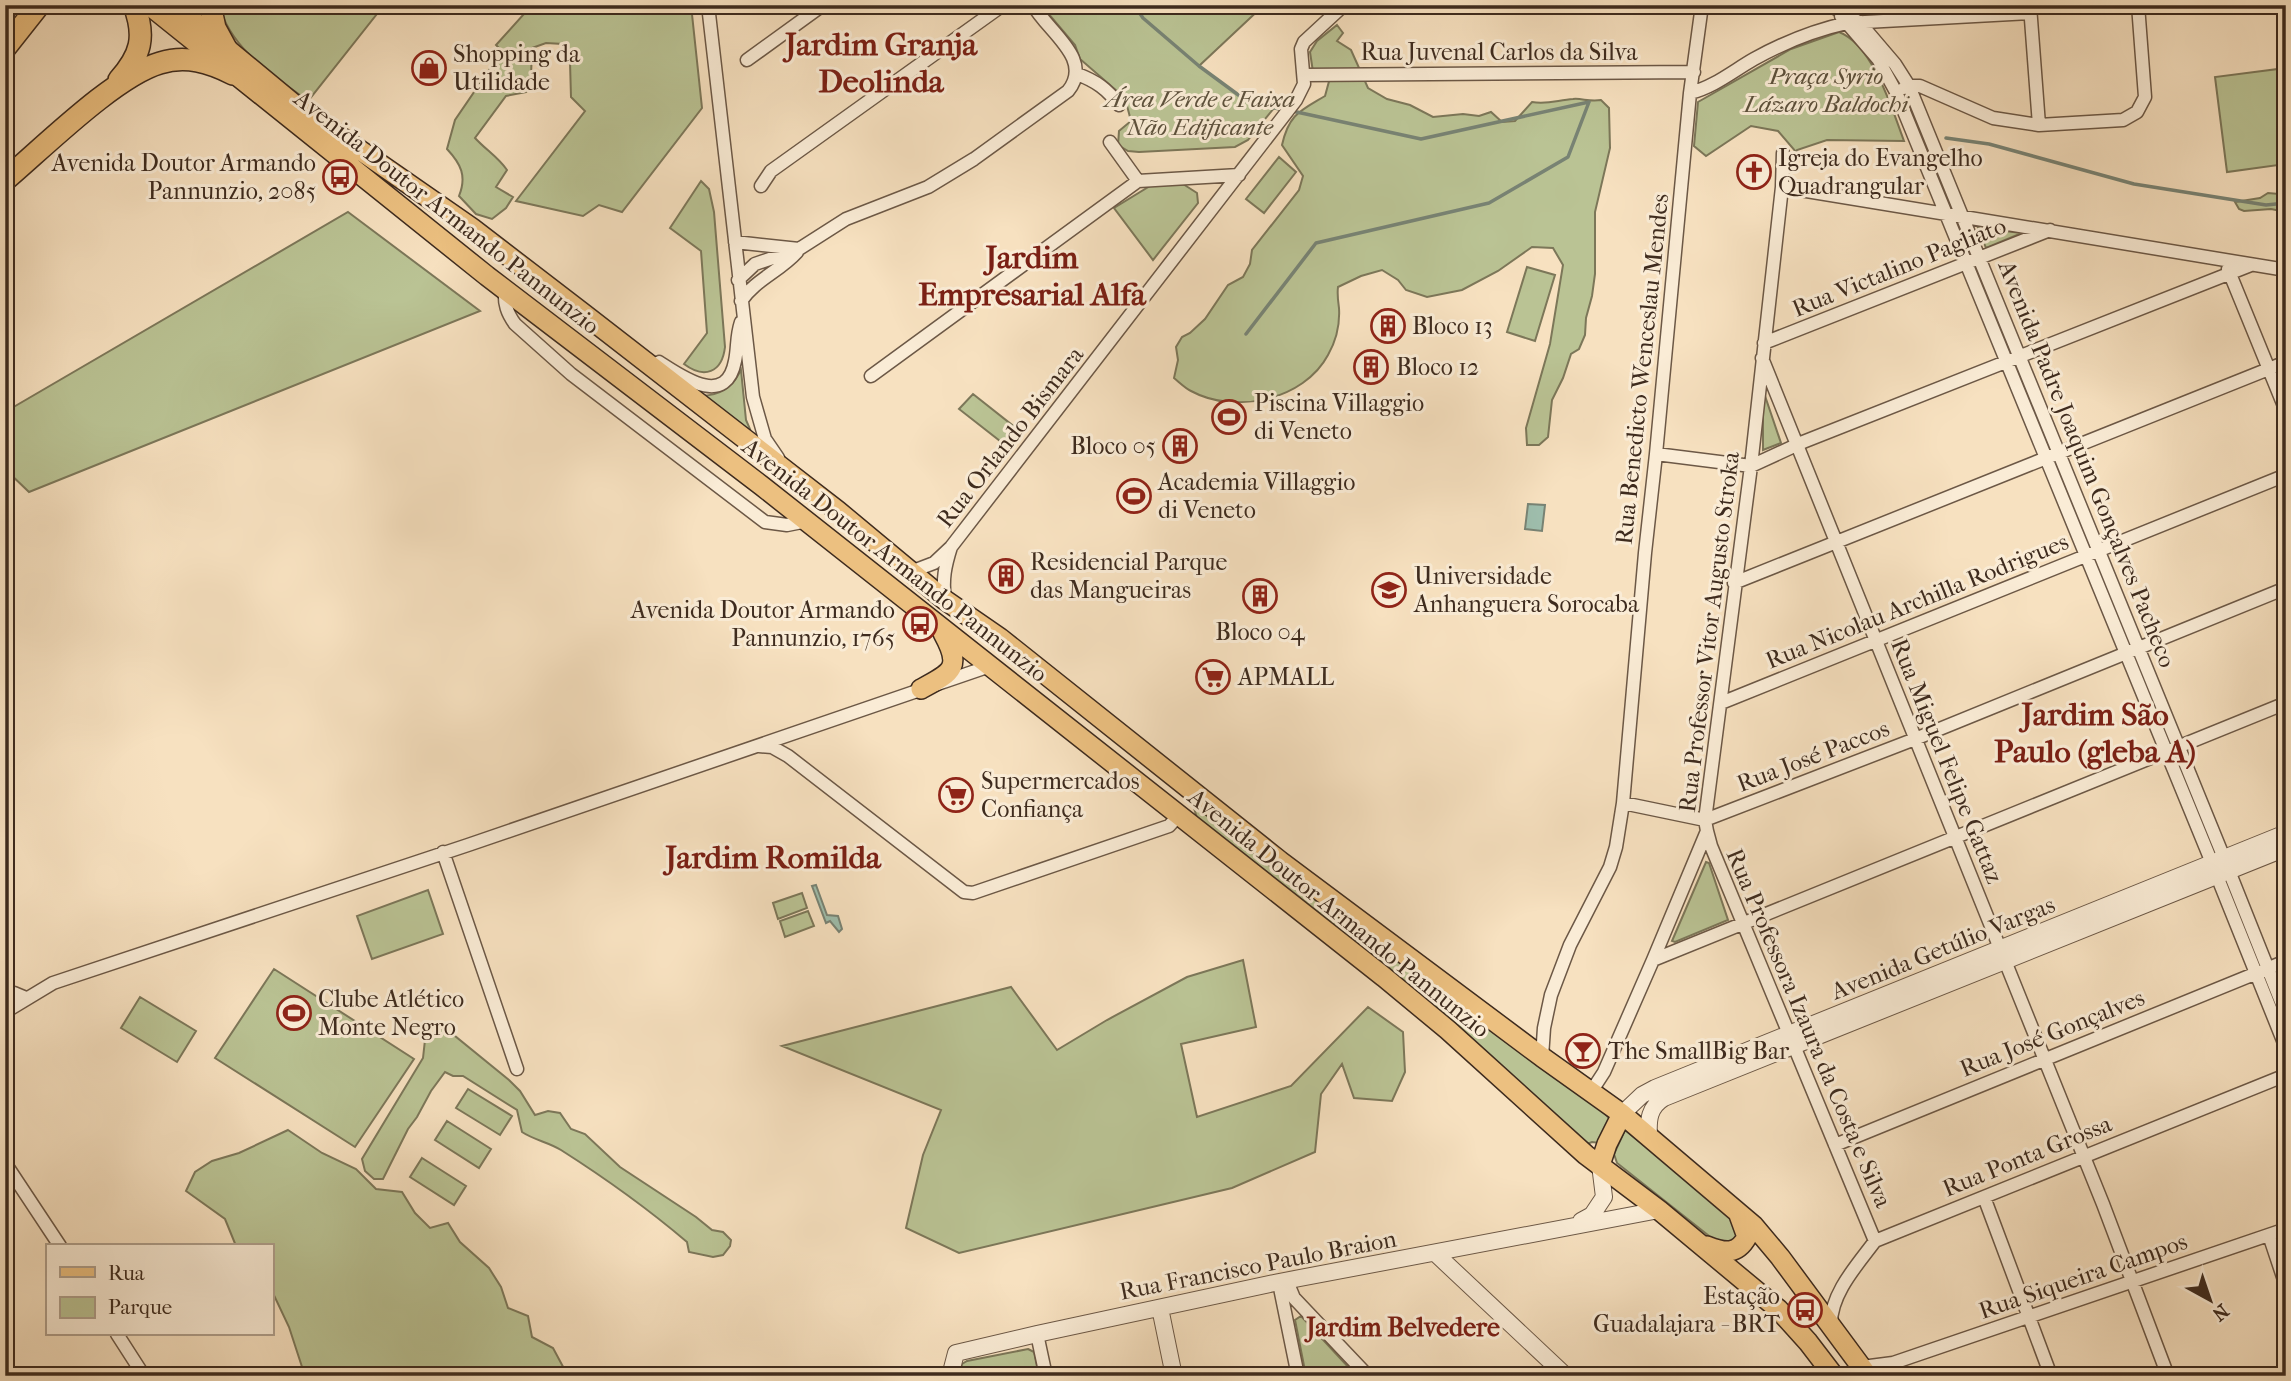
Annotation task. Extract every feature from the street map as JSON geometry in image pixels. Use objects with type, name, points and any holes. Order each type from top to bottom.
[{"type":"highway","points":[[5,48],[39,5]]},
{"type":"highway","points":[[105,95],[136,57],[140,30],[134,5]]},
{"type":"highway","points":[[210,5],[215,28],[228,52]]},
{"type":"highway","points":[[5,180],[105,95],[149,66],[186,59],[216,66],[233,74]]},
{"type":"main road","name":"Avenida Doutor Armando Pannunzio","points":[[149,5],[487,276],[807,521],[1448,1030],[1586,1155],[1703,1245],[1778,1309],[1834,1376]]},
{"type":"main road","name":"Avenida Doutor Armando Pannunzio","points":[[174,5],[228,52],[310,115],[484,237],[584,314],[913,571],[945,600],[1000,638],[1280,861],[1622,1114],[1737,1211],[1780,1257],[1865,1371]]},
{"type":"main road","points":[[463,257],[478,251],[484,237]]},
{"type":"main road","points":[[487,276],[486,268],[489,264],[508,256]]},
{"type":"main road","points":[[845,553],[855,547],[861,530]]},
{"type":"main road","points":[[865,569],[867,557],[887,551]]},
{"type":"main road","points":[[921,689],[947,674],[953,663],[953,652],[941,629]]},
{"type":"main road","points":[[990,666],[1036,667]]},
{"type":"main road","points":[[1179,815],[1192,790]]},
{"type":"main road","points":[[1600,1165],[1606,1144],[1622,1114]]},
{"type":"main road","points":[[1703,1245],[1722,1252],[1734,1252],[1742,1246],[1747,1237],[1737,1211]]},
{"type":"street","points":[[709,5],[753,397],[765,439],[793,477]]},
{"type":"street","points":[[747,60],[823,5]]},
{"type":"street","points":[[761,187],[771,171],[1003,5]]},
{"type":"street","points":[[738,280],[755,264],[799,249],[846,219],[928,187],[974,159],[1068,91],[1077,74],[1073,54],[1042,20],[1033,5]]},
{"type":"street","name":"Rua Orlando Bismara","points":[[913,571],[934,563],[951,547],[1221,199],[1301,92],[1304,75],[1301,49],[1304,42],[1344,5]]},
{"type":"street","name":"Rua Benedicto Wenceslau Mendes","points":[[1542,1057],[1544,1028],[1551,995],[1570,945],[1609,867],[1616,847],[1623,803],[1690,93],[1702,5]]},
{"type":"street","points":[[1896,92],[1909,86],[1920,86],[1993,118],[2039,125],[2123,120],[2137,112],[2145,97],[2138,6],[2157,5]]},
{"type":"street","name":"Avenida Padre Joaquim Gonçalves Pacheco","points":[[1831,6],[1854,23],[1895,64],[1909,86],[2139,647],[2173,748],[2262,971],[2286,1048]]},
{"type":"street","points":[[1690,93],[1701,90],[1792,41],[1824,28],[1854,23],[2030,9],[2039,125]]},
{"type":"street","name":"Avenida Padre Joaquim Gonçalves Pacheco","points":[[1854,23],[1896,92],[2126,652],[2173,748]]},
{"type":"street","name":"Rua Juvenal Carlos da Silva","points":[[1304,75],[1694,72]]},
{"type":"street","points":[[1077,74],[1108,90],[1119,105]]},
{"type":"street","points":[[1110,142],[1138,181]]},
{"type":"street","name":"Rua Professor Vitor Augusto Stroka","points":[[1591,1093],[1604,1072],[1653,960],[1706,825],[1734,583],[1751,466],[1782,187],[1783,153]]},
{"type":"street","points":[[871,376],[1138,181],[1239,175]]},
{"type":"street","points":[[1207,176],[1212,179],[1221,199]]},
{"type":"street","points":[[1782,187],[2286,270]]},
{"type":"street","name":"Rua Victalino Pagliato","points":[[1764,343],[2050,230]]},
{"type":"street","points":[[736,247],[799,249]]},
{"type":"street","points":[[741,301],[748,290],[786,264],[799,249]]},
{"type":"street","points":[[2223,259],[2286,411]]},
{"type":"street","points":[[1656,454],[1751,466],[2020,355],[2251,265]]},
{"type":"street","points":[[584,314],[692,382],[705,387],[724,380],[733,369],[736,337],[743,318]]},
{"type":"street","name":"Rua Miguel Felipe Gattaz","points":[[1762,358],[2084,1156],[2168,1376]]},
{"type":"street","points":[[1734,583],[2286,362]]},
{"type":"street","name":"Rua Nicolau Archilla Rodrigues","points":[[1721,703],[2286,475]]},
{"type":"street","name":"Rua Orlando Bismara","points":[[945,600],[944,570],[951,547]]},
{"type":"street","name":"Rua José Paccos","points":[[1706,825],[2286,588]]},
{"type":"street","points":[[5,1012],[26,998],[66,979],[990,666]]},
{"type":"street","points":[[1653,960],[2286,704]]},
{"type":"street","points":[[797,762],[792,743],[798,734],[807,729]]},
{"type":"street","points":[[757,746],[772,747],[797,762],[964,892],[973,893],[1169,826],[1179,815]]},
{"type":"street","points":[[1623,803],[1706,825]]},
{"type":"street","name":"Rua Professora Izaura da Costa e Silva","points":[[1706,825],[1743,924],[1875,1241]]},
{"type":"street","name":"Avenida Getúlio Vargas","points":[[1649,1136],[1650,1113],[1659,1100],[1792,1041],[2220,867],[2286,833]]},
{"type":"street","name":"Avenida Getúlio Vargas","points":[[2220,867],[2286,848]]},
{"type":"street","points":[[443,852],[517,1069]]},
{"type":"street","name":"Rua José Gonçalves","points":[[1835,1145],[2286,961]]},
{"type":"street","name":"Avenida Padre Joaquim Gonçalves Pacheco","points":[[2262,971],[2286,1014]]},
{"type":"street","points":[[5,992],[26,998]]},
{"type":"street","name":"Avenida Getúlio Vargas","points":[[1622,1114],[1642,1095],[1655,1088],[1792,1041]]},
{"type":"street","name":"Rua Ponta Grossa","points":[[1875,1241],[2286,1075]]},
{"type":"street","points":[[5,1163],[59,1244]]},
{"type":"street","name":"Rua Francisco Paulo Braion","points":[[1570,1226],[1592,1215],[1602,1202],[1605,1189],[1600,1165]]},
{"type":"street","points":[[1984,1197],[2051,1376]]},
{"type":"street","name":"Rua Francisco Paulo Braion","points":[[950,1376],[956,1353],[1037,1334],[1283,1282],[1659,1210]]},
{"type":"street","name":"Rua Siqueira Campos","points":[[1865,1371],[2286,1229]]},
{"type":"street","points":[[2269,1236],[2286,1286]]},
{"type":"street","points":[[1830,1325],[1834,1304],[1856,1266],[1875,1241]]},
{"type":"street","points":[[1466,1280],[1463,1267],[1466,1252],[1480,1243]]},
{"type":"street","points":[[1435,1253],[1566,1376]]},
{"type":"street","points":[[1283,1282],[1298,1376]]},
{"type":"street","points":[[1283,1282],[1294,1298],[1367,1376]]},
{"type":"street","points":[[1160,1308],[1174,1376]]},
{"type":"street","points":[[1037,1334],[1046,1376]]},
{"type":"street","points":[[118,1336],[144,1376]]},
{"type":"street","points":[[1885,1376],[1893,1363]]},
{"type":"green space","points":[[219,5],[384,5],[308,101],[243,48],[225,21]]},
{"type":"green space","points":[[532,5],[691,5],[702,108],[622,212],[599,205],[583,216],[516,201],[585,111],[571,97],[570,62],[563,44],[546,43],[532,48],[531,77],[536,83],[526,92],[506,96],[475,138],[507,170],[496,187],[513,197],[506,208],[492,219],[476,214],[459,196],[461,171],[447,149],[455,120],[502,51],[496,45]]},
{"type":"green space","name":"Área Verde e Faixa Não Edificante","points":[[1041,5],[1264,5],[1199,66],[1248,102],[1274,108],[1248,140],[1235,147],[1128,151],[1118,145],[1119,131],[1131,121],[1125,98],[1080,59],[1075,45]]},
{"type":"green space","points":[[1337,25],[1343,33],[1337,41],[1351,50],[1368,88],[1387,99],[1410,105],[1433,117],[1463,114],[1479,116],[1491,112],[1502,122],[1515,121],[1532,102],[1548,103],[1573,99],[1601,100],[1609,108],[1610,148],[1595,212],[1595,274],[1585,335],[1579,349],[1571,354],[1552,400],[1548,437],[1539,445],[1527,445],[1526,428],[1550,344],[1563,265],[1553,248],[1532,247],[1498,271],[1462,290],[1427,297],[1406,290],[1398,280],[1382,270],[1338,287],[1339,320],[1328,355],[1303,383],[1267,399],[1228,402],[1209,398],[1184,387],[1174,378],[1178,360],[1176,347],[1182,337],[1205,319],[1228,285],[1243,277],[1250,264],[1252,250],[1299,190],[1303,176],[1282,145],[1288,126],[1297,114],[1325,96],[1331,74],[1313,72],[1310,52],[1317,41]]},
{"type":"green space","name":"Praça Syrio Lázaro Baldochi","points":[[1839,32],[1862,50],[1880,79],[1904,141],[1827,140],[1796,152],[1778,131],[1751,126],[1706,156],[1694,146],[1698,102],[1791,49]]},
{"type":"green space","points":[[2286,68],[2286,164],[2227,172],[2215,77]]},
{"type":"green space","points":[[1279,157],[1296,172],[1264,213],[1246,199]]},
{"type":"green space","points":[[701,181],[709,189],[714,212],[725,347],[716,368],[705,372],[691,369],[684,364],[707,333],[701,251],[670,228]]},
{"type":"green space","points":[[1183,184],[1197,193],[1198,203],[1153,260],[1114,208],[1150,186]]},
{"type":"green space","points":[[2286,187],[2286,212],[2271,209],[2244,211],[2239,209],[2235,202],[2260,198],[2268,193],[2279,194],[2281,188]]},
{"type":"green space","points":[[348,212],[480,311],[29,492],[5,469],[5,412]]},
{"type":"green space","points":[[1978,228],[2022,233],[1986,248]]},
{"type":"green space","points":[[1527,267],[1555,275],[1535,341],[1507,332]]},
{"type":"green space","points":[[741,370],[746,420],[750,429],[743,431],[700,396],[725,390]]},
{"type":"green space","points":[[1763,390],[1781,443],[1763,450]]},
{"type":"green space","points":[[973,394],[1021,432],[1009,448],[959,409]]},
{"type":"green space","points":[[1199,804],[1597,1106],[1610,1119],[1600,1143],[1587,1144],[1197,818],[1194,808]]},
{"type":"green space","points":[[1706,862],[1709,863],[1728,920],[1672,941]]},
{"type":"green space","points":[[428,890],[443,934],[372,959],[357,916]]},
{"type":"green space","points":[[802,893],[807,908],[778,919],[773,903]]},
{"type":"green space","points":[[808,911],[814,926],[785,937],[780,921]]},
{"type":"green space","points":[[1243,960],[1256,1027],[1181,1044],[1197,1117],[1291,1086],[1368,1007],[1403,1032],[1405,1072],[1392,1101],[1354,1098],[1342,1064],[1321,1094],[1315,1152],[1232,1188],[959,1253],[906,1228],[923,1155],[941,1110],[782,1046],[1011,987],[1057,1050],[1187,977]]},
{"type":"green space","name":"Clube Atlético Monte Negro","points":[[274,969],[414,1059],[355,1147],[215,1058]]},
{"type":"green space","points":[[140,997],[196,1031],[177,1062],[121,1028]]},
{"type":"green space","points":[[441,1029],[450,1032],[509,1080],[520,1091],[535,1115],[548,1111],[560,1113],[571,1129],[585,1134],[620,1167],[712,1230],[723,1232],[731,1240],[730,1246],[723,1255],[713,1257],[689,1252],[687,1242],[594,1171],[561,1150],[522,1132],[517,1110],[463,1076],[453,1076],[445,1072],[408,1129],[383,1179],[374,1179],[365,1171],[362,1159],[423,1058],[425,1040]]},
{"type":"green space","points":[[468,1089],[512,1116],[500,1135],[456,1108]]},
{"type":"green space","points":[[447,1121],[491,1149],[479,1168],[435,1140]]},
{"type":"green space","points":[[288,1130],[322,1153],[356,1169],[376,1189],[402,1192],[415,1213],[430,1228],[448,1223],[460,1242],[489,1268],[501,1287],[508,1308],[528,1316],[532,1337],[553,1348],[568,1376],[305,1376],[289,1327],[273,1293],[273,1244],[235,1244],[225,1219],[186,1191],[195,1172],[212,1161],[239,1153]]},
{"type":"green space","points":[[1625,1130],[1738,1221],[1743,1232],[1723,1247],[1617,1163],[1614,1154]]},
{"type":"green space","points":[[422,1158],[466,1186],[454,1205],[410,1177]]},
{"type":"green space","points":[[1301,1316],[1356,1376],[1306,1376],[1295,1320]]},
{"type":"green space","points":[[1028,1349],[1034,1352],[1039,1376],[960,1376],[962,1364],[967,1361]]},
{"type":"shaded area","points":[[1528,504],[1545,505],[1542,531],[1525,529]]},
{"type":"shaded area","points":[[816,885],[827,915],[838,916],[842,929],[839,932],[830,921],[826,923],[812,886]]},
{"type":"waterway","points":[[1134,5],[1143,18],[1199,66],[1248,102],[1284,110]]},
{"type":"waterway","points":[[1292,111],[1421,139],[1589,102]]},
{"type":"waterway","points":[[1246,334],[1316,243],[1489,203],[1568,157],[1589,102]]},
{"type":"waterway","points":[[1946,138],[1989,144],[2134,184],[2266,205],[2286,203]]},
{"type":"place","name":"Shopping da Utilidade","points":[[429,68]]},
{"type":"place","name":"Igreja do Evangelho Quadrangular","points":[[1754,172]]},
{"type":"place","name":"Avenida Doutor Armando Pannunzio, 2085","points":[[340,177]]},
{"type":"place","name":"Bloco 13","points":[[1388,326]]},
{"type":"place","name":"Bloco 12","points":[[1371,367]]},
{"type":"place","name":"Piscina Villaggio di Veneto","points":[[1229,417]]},
{"type":"place","name":"Bloco 05","points":[[1180,446]]},
{"type":"place","name":"Academia Villaggio di Veneto","points":[[1134,496]]},
{"type":"place","name":"Residencial Parque das Mangueiras","points":[[1006,576]]},
{"type":"place","name":"Universidade Anhanguera Sorocaba","points":[[1389,590]]},
{"type":"place","name":"Bloco 04","points":[[1260,596]]},
{"type":"place","name":"Avenida Doutor Armando Pannunzio, 1765","points":[[920,624]]},
{"type":"place","name":"APMALL","points":[[1213,677]]},
{"type":"place","name":"Supermercados Confiança","points":[[956,795]]},
{"type":"place","name":"Clube Atlético Monte Negro","points":[[294,1013]]},
{"type":"place","name":"The SmallBig Bar","points":[[1583,1051]]},
{"type":"place","name":"Estação Guadalajara - BRT","points":[[1805,1310]]},
{"type":"district","name":"Jardim Granja Deolinda","points":[[881,62]]},
{"type":"district","name":"Jardim Empresarial Alfa","points":[[1032,276]]},
{"type":"district","name":"Jardim São Paulo (gleba A)","points":[[2095,732]]},
{"type":"district","name":"Jardim Romilda","points":[[773,857]]},
{"type":"district","name":"Jardim Belvedere","points":[[1403,1327]]}]
